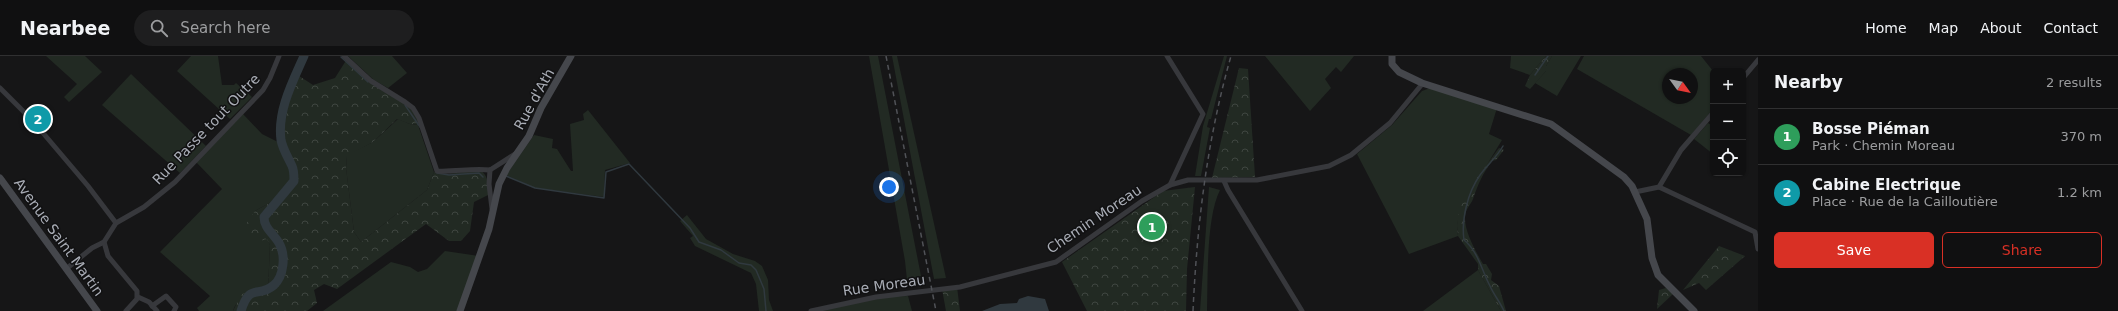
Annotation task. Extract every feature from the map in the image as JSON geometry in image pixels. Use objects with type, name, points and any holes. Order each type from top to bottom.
[{"type":"street","name":"Rue Passe tout Outre","points":[[66,270],[92,248],[104,242],[116,223],[144,207],[175,182],[263,90],[270,78],[279,56]]},
{"type":"street","points":[[344,56],[371,81],[413,108],[419,118],[437,171],[456,171],[476,168],[490,170]]},
{"type":"street","name":"Rue d'Ath","points":[[460,311],[489,229],[499,184],[529,136],[541,108],[571,56]]},
{"type":"street","points":[[1167,56],[1204,114],[1170,184]]},
{"type":"street","points":[[1392,56],[1392,64],[1399,72],[1423,83],[1551,124],[1624,178],[1635,192],[1647,219],[1652,258],[1658,275],[1694,311]]},
{"type":"street","points":[[1746,74],[1758,60]]},
{"type":"street","points":[[1170,184],[1188,180],[1257,180],[1329,166],[1352,155],[1390,123],[1423,83]]},
{"type":"street","points":[[0,88],[32,120],[88,186],[116,223]]},
{"type":"street","points":[[1659,187],[1681,150],[1710,116]]},
{"type":"street","name":"Rue d'Ath","points":[[492,210],[489,184],[490,170],[517,153]]},
{"type":"street","name":"Avenue Saint Martin","points":[[0,178],[97,311]]},
{"type":"street","points":[[1224,181],[1228,190],[1302,311]]},
{"type":"street","name":"Chemin Moreau","points":[[960,287],[1056,262],[1142,201],[1170,184]]},
{"type":"street","points":[[1635,192],[1659,187],[1755,232],[1758,249]]},
{"type":"street","points":[[104,242],[108,256],[137,291],[138,297]]},
{"type":"street","name":"Rue Moreau","points":[[811,311],[876,297],[960,287]]},
{"type":"street","points":[[152,306],[166,296],[176,307],[174,311]]},
{"type":"street","points":[[138,297],[146,300],[157,311]]},
{"type":"street","points":[[126,311],[138,297]]},
{"type":"green space","points":[[46,56],[85,56],[102,72],[69,102],[64,97],[77,84]]},
{"type":"green space","points":[[191,56],[218,56],[222,85],[234,85],[236,83],[252,97],[230,119],[177,71]]},
{"type":"green space","points":[[348,56],[392,56],[407,73],[388,88],[374,80]]},
{"type":"green space","points":[[869,56],[878,56],[921,276],[907,280],[905,261]]},
{"type":"green space","points":[[892,56],[897,56],[946,278],[934,279]]},
{"type":"green space","points":[[1224,56],[1227,56],[1211,119],[1209,119],[1207,127],[1210,128],[1201,176],[1195,176],[1203,126]]},
{"type":"green space","points":[[1265,56],[1354,56],[1341,72],[1336,67],[1325,79],[1331,88],[1310,111]]},
{"type":"green space","points":[[1511,56],[1546,56],[1530,75],[1510,68]]},
{"type":"green space","points":[[1546,56],[1552,56],[1546,66],[1546,71],[1530,89],[1525,86],[1530,75]]},
{"type":"green space","points":[[1552,56],[1581,56],[1557,96],[1535,83],[1546,71],[1546,66]]},
{"type":"green space","points":[[1584,56],[1701,56],[1711,68],[1710,113],[1691,135],[1577,69]]},
{"type":"green space","points":[[347,59],[361,73],[413,108],[421,125],[410,124],[397,119],[373,142],[347,156],[346,168],[354,232],[361,242],[427,190],[434,172],[448,174],[480,170],[485,175],[488,184],[488,195],[474,202],[470,231],[461,241],[449,241],[426,224],[337,289],[324,284],[314,290],[317,303],[307,311],[233,311],[241,294],[268,290],[270,245],[267,239],[260,241],[250,235],[246,224],[255,211],[285,194],[294,181],[293,169],[283,147],[280,132],[282,115],[289,89],[296,74],[313,85],[335,78]]},
{"type":"green space","points":[[1239,68],[1248,69],[1255,177],[1212,178]]},
{"type":"green space","points":[[131,74],[206,146],[180,173],[102,105]]},
{"type":"green space","points":[[1430,88],[1497,108],[1489,134],[1502,140],[1460,209],[1457,226],[1458,236],[1409,254],[1357,154],[1392,125],[1422,91]]},
{"type":"green space","points":[[588,110],[630,163],[605,170],[604,197],[535,188],[506,175],[534,135],[553,139],[552,148],[557,149],[571,171],[573,171],[570,124],[584,120],[583,114]]},
{"type":"green space","points":[[243,114],[262,134],[278,142],[292,168],[293,181],[275,200],[255,211],[270,245],[268,290],[252,293],[242,298],[235,306],[233,311],[199,311],[197,308],[210,296],[160,252],[222,189],[196,162]]},
{"type":"green space","points":[[398,119],[410,124],[418,125],[434,172],[427,190],[361,242],[354,232],[346,168],[347,155],[373,142]]},
{"type":"green space","points":[[1708,123],[1710,124],[1710,152],[1694,139]]},
{"type":"green space","points":[[1499,148],[1504,150],[1496,160],[1492,161],[1483,174],[1466,212],[1465,222],[1468,234],[1474,247],[1483,264],[1486,264],[1492,274],[1491,280],[1499,286],[1506,311],[1501,311],[1478,270],[1478,264],[1458,236],[1457,226],[1459,206],[1465,194]]},
{"type":"green space","points":[[1195,187],[1187,269],[1186,311],[1087,311],[1062,262],[1163,191]]},
{"type":"green space","points":[[1209,187],[1220,190],[1215,202],[1210,232],[1207,311],[1200,311]]},
{"type":"green space","points":[[687,215],[706,239],[733,254],[755,261],[762,266],[768,280],[769,300],[773,311],[759,311],[756,284],[751,273],[695,246],[690,238],[693,236],[680,221]]},
{"type":"green space","points":[[1719,246],[1745,256],[1706,290],[1699,283],[1683,290]]},
{"type":"green space","points":[[445,251],[479,256],[460,311],[323,311],[391,262],[410,267],[418,272],[427,269]]},
{"type":"green space","points":[[1478,270],[1501,311],[1423,311]]},
{"type":"green space","points":[[957,287],[960,311],[946,311],[942,289]]},
{"type":"green space","points":[[1666,288],[1673,294],[1657,309],[1659,290]]},
{"type":"green space","points":[[908,296],[912,311],[814,311],[876,297]]},
{"type":"shaded area","points":[[1028,296],[1045,299],[1049,311],[982,311],[1000,304],[1017,303],[1019,299]]},
{"type":"waterway","points":[[241,311],[244,302],[251,294],[263,291],[274,285],[282,271],[283,253],[277,239],[267,227],[264,217],[294,181],[293,168],[284,150],[280,129],[281,118],[287,96],[304,56]]},
{"type":"waterway","points":[[1535,75],[1548,56]]},
{"type":"waterway","points":[[341,57],[368,82]]},
{"type":"waterway","points":[[405,105],[420,127]]},
{"type":"waterway","points":[[1503,146],[1480,175],[1472,189],[1466,206],[1463,232],[1464,240],[1476,255],[1504,311]]},
{"type":"waterway","points":[[506,176],[535,188],[604,198],[606,172],[629,164],[690,228],[699,242],[721,250],[739,263],[751,265],[756,270],[764,289],[766,311]]},
{"type":"waterway","points":[[437,173],[449,175],[479,173],[483,177]]},
{"type":"railway","points":[[886,56],[936,311]]},
{"type":"railway","points":[[1193,311],[1197,246],[1204,182],[1209,151],[1231,56]]},
{"type":"place","name":"Cabine Electrique","points":[[38,119]]},
{"type":"place","name":"Bosse Piéman","points":[[1152,227]]}]
